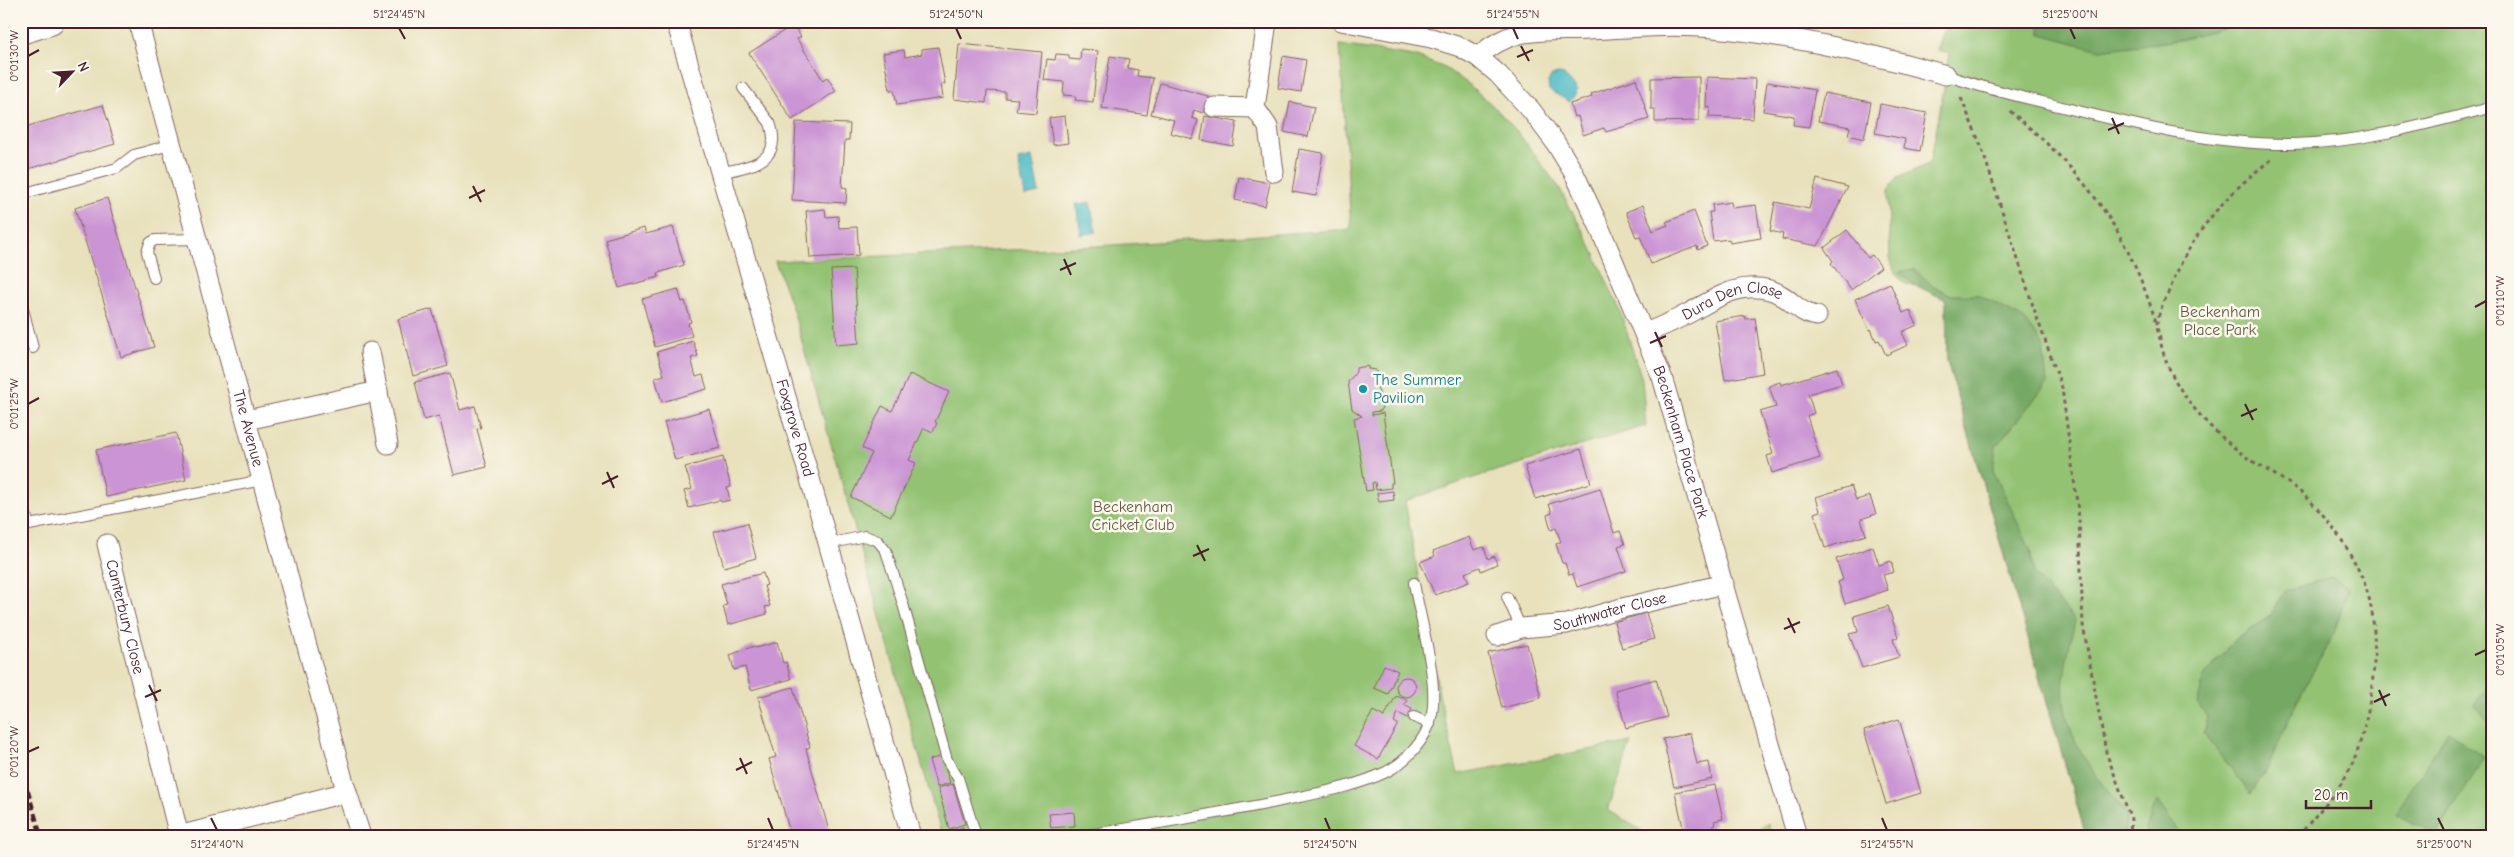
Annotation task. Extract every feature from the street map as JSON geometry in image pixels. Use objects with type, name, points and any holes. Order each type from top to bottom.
[{"type":"main road","points":[[21,30],[50,21]]},
{"type":"street","name":"The Avenue","points":[[138,21],[173,144],[347,792],[361,836]]},
{"type":"street","name":"Foxgrove Road","points":[[676,21],[911,836]]},
{"type":"street","points":[[1267,21],[1255,108],[1268,127],[1274,172]]},
{"type":"street","name":"Beckenham Place Park","points":[[1341,21],[1425,37],[1460,48],[1478,57],[1498,74],[1531,110],[1565,158],[1591,208],[1645,333],[1668,395],[1797,836]]},
{"type":"street","points":[[1478,57],[1497,42],[1523,33],[1662,26],[1712,27],[1797,39],[1896,61],[1946,75]]},
{"type":"street","points":[[1214,107],[1255,108]]},
{"type":"street","name":"Dura Den Close","points":[[1645,333],[1692,311],[1722,293],[1739,288],[1757,287],[1774,291],[1788,299],[1806,315],[1817,316]]},
{"type":"street","points":[[370,352],[388,444]]},
{"type":"street","points":[[246,420],[378,391]]},
{"type":"street","name":"Canterbury Close","points":[[107,544],[179,836],[347,792]]},
{"type":"street","name":"Southwater Close","points":[[1497,636],[1521,628],[1567,624],[1618,609],[1724,584]]},
{"type":"lane","points":[[1946,75],[1982,88],[2145,128],[2218,140],[2294,144],[2377,136],[2493,106]]},
{"type":"lane","points":[[720,173],[756,165],[768,157],[771,148],[772,130],[770,123],[743,88]]},
{"type":"lane","points":[[21,198],[25,193],[117,168],[134,155],[173,144]]},
{"type":"lane","points":[[154,278],[147,252],[150,243],[156,240],[197,239]]},
{"type":"lane","points":[[21,301],[34,348]]},
{"type":"lane","points":[[21,499],[29,525],[263,480]]},
{"type":"lane","points":[[828,544],[865,536],[878,541],[886,551],[947,760],[958,778],[976,836]]},
{"type":"lane","points":[[1081,836],[1220,813],[1357,782],[1387,771],[1401,761],[1416,747],[1430,724],[1433,708],[1432,682],[1414,583]]},
{"type":"lane","points":[[1507,597],[1521,628]]},
{"type":"lane","points":[[1414,717],[1430,724]]},
{"type":"path","points":[[1946,75],[1961,98],[1982,146],[2022,273],[2062,388],[2079,518],[2084,625],[2106,752],[2131,820],[2130,836]]},
{"type":"path","points":[[1961,98],[1970,100]]},
{"type":"path","points":[[2004,109],[2028,126],[2048,145],[2086,184],[2103,205],[2128,248],[2157,323],[2163,358],[2173,380],[2216,432],[2245,456],[2304,495],[2329,520],[2348,549],[2366,587],[2374,647],[2372,697],[2349,771],[2299,836]]},
{"type":"path","points":[[2157,323],[2181,262],[2212,215],[2250,175],[2294,144]]},
{"type":"green space","name":"Beckenham Place Park","points":[[1947,21],[2493,21],[2493,836],[2086,836],[1947,361],[1946,300],[1928,289],[1908,285],[1901,280],[1890,257],[1888,190],[1898,178],[1928,164],[1931,159],[1950,54],[1937,51]]},
{"type":"green space","points":[[2039,21],[2256,21],[2180,40],[2100,50],[2041,34]]},
{"type":"green space","name":"Beckenham Cricket Club","points":[[1340,45],[1414,56],[1445,68],[1467,83],[1492,105],[1516,130],[1558,186],[1590,244],[1619,308],[1642,379],[1646,426],[1479,476],[1405,501],[1440,699],[1458,774],[1631,742],[1608,810],[1650,836],[942,836],[793,310],[775,261],[1097,246],[1351,229]]},
{"type":"green space","points":[[1914,269],[1934,287],[1952,295],[1979,295],[2024,319],[2043,345],[2047,384],[1996,446],[1993,470],[2030,549],[2034,574],[2075,620],[2064,678],[2064,698],[2067,716],[2081,752],[2102,784],[2127,814],[2124,836],[2086,836],[1947,361],[1946,300],[1913,284],[1898,272]]},
{"type":"green space","points":[[2332,577],[2349,588],[2334,633],[2297,701],[2268,767],[2251,794],[2203,732],[2207,717],[2198,703],[2203,678],[2235,639],[2270,616],[2286,590]]},
{"type":"green space","points":[[2493,682],[2493,727],[2474,704]]},
{"type":"green space","points":[[2448,731],[2484,757],[2437,835],[2395,814]]},
{"type":"green space","points":[[2157,801],[2182,836],[2145,836],[2146,828]]},
{"type":"green space","points":[[1768,823],[1772,836],[1751,836]]},
{"type":"water","points":[[1564,75],[1578,90],[1570,102],[1549,90],[1548,82],[1551,76]]},
{"type":"water","points":[[1032,157],[1039,193],[1025,196],[1018,160]]},
{"type":"water","points":[[1090,202],[1096,232],[1081,235],[1076,204]]},
{"type":"building","points":[[725,21],[741,21],[740,28],[725,27]]},
{"type":"building","points":[[753,21],[767,21],[767,25],[752,24]]},
{"type":"building","points":[[793,25],[801,37],[797,39],[823,80],[827,77],[836,91],[792,120],[749,53]]},
{"type":"building","points":[[959,44],[1042,52],[1036,113],[1016,111],[1018,99],[1005,98],[1005,92],[987,91],[986,103],[954,99]]},
{"type":"building","points":[[938,47],[945,84],[941,84],[943,98],[897,105],[894,90],[890,90],[883,53],[904,50],[905,57],[922,54],[922,49]]},
{"type":"building","points":[[1081,49],[1098,51],[1093,102],[1075,100],[1076,96],[1063,95],[1064,82],[1044,80],[1047,59],[1055,60],[1056,54],[1069,55],[1069,59],[1080,60]]},
{"type":"building","points":[[1110,56],[1129,59],[1127,68],[1138,70],[1137,76],[1153,78],[1147,115],[1102,108]]},
{"type":"building","points":[[1283,56],[1306,60],[1301,92],[1278,88]]},
{"type":"building","points":[[1699,77],[1699,121],[1655,122],[1655,109],[1651,109],[1651,78]]},
{"type":"building","points":[[1707,77],[1755,79],[1753,119],[1709,117],[1710,107],[1706,107]]},
{"type":"building","points":[[1636,79],[1649,119],[1606,132],[1604,128],[1583,135],[1578,116],[1574,117],[1570,104],[1592,97],[1591,94]]},
{"type":"building","points":[[1767,82],[1815,90],[1809,127],[1793,125],[1794,116],[1763,111]]},
{"type":"building","points":[[1160,83],[1208,96],[1203,113],[1194,110],[1192,118],[1198,120],[1193,139],[1170,133],[1174,120],[1151,114]]},
{"type":"building","points":[[1824,93],[1871,102],[1864,139],[1848,135],[1850,127],[1818,121]]},
{"type":"building","points":[[1290,102],[1314,107],[1308,137],[1284,132]]},
{"type":"building","points":[[1880,104],[1927,113],[1920,151],[1904,148],[1905,139],[1875,133]]},
{"type":"building","points":[[103,105],[115,144],[21,171],[21,128]]},
{"type":"building","points":[[1065,116],[1068,143],[1053,145],[1049,118]]},
{"type":"building","points":[[1205,116],[1237,122],[1233,146],[1201,140]]},
{"type":"building","points":[[796,122],[850,124],[849,140],[845,140],[842,187],[847,188],[846,203],[792,200]]},
{"type":"building","points":[[1299,149],[1323,153],[1316,196],[1292,192]]},
{"type":"building","points":[[1239,177],[1270,183],[1265,206],[1235,200]]},
{"type":"building","points":[[1817,179],[1848,187],[1818,246],[1782,239],[1783,234],[1770,231],[1775,202],[1809,209]]},
{"type":"building","points":[[107,198],[154,347],[121,357],[75,208]]},
{"type":"building","points":[[1731,202],[1732,208],[1756,205],[1761,238],[1730,243],[1729,239],[1713,241],[1709,212],[1713,212],[1712,205]]},
{"type":"building","points":[[1643,205],[1653,231],[1668,225],[1666,222],[1694,211],[1707,246],[1698,250],[1697,246],[1651,264],[1640,236],[1636,237],[1626,212]]},
{"type":"building","points":[[825,209],[826,217],[838,216],[839,228],[857,227],[859,255],[810,258],[806,211]]},
{"type":"building","points":[[673,227],[684,265],[658,273],[659,277],[619,288],[605,239],[644,228],[646,234]]},
{"type":"building","points":[[1847,230],[1868,258],[1872,255],[1881,267],[1851,290],[1831,263],[1833,261],[1824,248]]},
{"type":"building","points":[[854,269],[859,343],[836,345],[831,270]]},
{"type":"building","points":[[1890,283],[1903,313],[1910,310],[1917,325],[1902,332],[1908,345],[1886,355],[1879,340],[1876,341],[1871,329],[1869,330],[1855,299]]},
{"type":"building","points":[[678,289],[682,302],[685,301],[691,322],[688,323],[692,336],[655,347],[642,299]]},
{"type":"building","points":[[432,309],[448,366],[413,376],[398,319]]},
{"type":"building","points":[[1745,316],[1746,319],[1755,318],[1763,373],[1725,380],[1715,321]]},
{"type":"building","points":[[693,341],[698,356],[691,358],[696,377],[703,375],[707,389],[662,402],[655,378],[664,375],[657,352]]},
{"type":"building","points":[[1368,366],[1368,369],[1376,370],[1377,378],[1375,380],[1382,403],[1381,411],[1372,412],[1372,415],[1383,413],[1393,483],[1391,483],[1391,488],[1376,490],[1375,482],[1372,483],[1373,490],[1366,491],[1354,418],[1362,416],[1352,409],[1348,382],[1356,372],[1356,368]]},
{"type":"building","points":[[1837,368],[1842,384],[1808,394],[1814,413],[1807,416],[1820,458],[1772,473],[1767,456],[1773,454],[1760,412],[1776,407],[1769,386],[1780,382],[1781,385]]},
{"type":"building","points":[[450,373],[460,410],[475,406],[481,428],[477,429],[487,467],[454,475],[439,416],[424,420],[415,382]]},
{"type":"building","points":[[910,374],[949,392],[935,422],[937,423],[933,432],[924,428],[909,460],[916,463],[891,516],[851,497],[872,453],[862,448],[882,406],[892,411]]},
{"type":"building","points":[[709,409],[720,448],[675,460],[664,422]]},
{"type":"building","points":[[176,433],[186,480],[106,497],[96,450]]},
{"type":"building","points":[[1581,449],[1591,483],[1535,499],[1525,466]]},
{"type":"building","points":[[723,457],[731,487],[727,488],[730,500],[721,502],[720,500],[689,508],[684,491],[692,489],[685,467]]},
{"type":"building","points":[[1851,486],[1856,500],[1870,496],[1876,514],[1861,519],[1866,535],[1825,548],[1814,513],[1820,511],[1816,497]]},
{"type":"building","points":[[1600,488],[1614,533],[1620,531],[1625,544],[1618,546],[1626,571],[1577,587],[1573,574],[1569,575],[1565,563],[1562,563],[1556,544],[1561,542],[1556,528],[1551,530],[1547,515],[1552,513],[1549,504]]},
{"type":"building","points":[[1393,491],[1394,500],[1379,502],[1377,493]]},
{"type":"building","points":[[747,523],[756,558],[724,567],[714,532]]},
{"type":"building","points":[[1469,537],[1474,550],[1484,547],[1488,559],[1494,556],[1497,564],[1481,571],[1480,567],[1465,573],[1469,582],[1435,595],[1420,562],[1435,556],[1433,551]]},
{"type":"building","points":[[1873,547],[1879,565],[1891,561],[1894,572],[1883,575],[1888,590],[1845,604],[1838,582],[1843,580],[1836,559]]},
{"type":"building","points":[[763,573],[767,585],[764,586],[770,606],[765,607],[767,614],[728,625],[723,606],[727,605],[721,584]]},
{"type":"building","points":[[1888,606],[1898,637],[1893,639],[1899,657],[1862,668],[1849,634],[1858,632],[1854,616]]},
{"type":"building","points":[[1646,613],[1654,639],[1622,648],[1614,622]]},
{"type":"building","points":[[777,642],[783,663],[786,662],[791,679],[751,690],[745,667],[734,670],[730,655],[754,646],[755,648]]},
{"type":"building","points":[[1527,644],[1541,698],[1502,708],[1488,653]]},
{"type":"building","points":[[1384,665],[1398,671],[1388,694],[1374,688]]},
{"type":"building","points":[[1406,677],[1413,680],[1416,687],[1413,694],[1406,697],[1399,694],[1396,687],[1399,680]]},
{"type":"building","points":[[1656,679],[1667,717],[1626,728],[1615,690]]},
{"type":"building","points":[[793,687],[810,747],[806,749],[829,831],[811,836],[791,836],[769,759],[776,757],[758,697]]},
{"type":"building","points":[[1396,696],[1407,700],[1404,705],[1412,709],[1408,718],[1398,713],[1394,722],[1398,724],[1378,759],[1354,746],[1373,711],[1384,717]]},
{"type":"building","points":[[1899,719],[1921,793],[1886,804],[1864,730]]},
{"type":"building","points":[[1690,733],[1697,764],[1709,762],[1712,779],[1674,787],[1663,739]]},
{"type":"building","points":[[942,756],[950,783],[937,787],[929,760]]},
{"type":"building","points":[[953,784],[965,824],[949,829],[938,788]]},
{"type":"building","points":[[1715,785],[1723,819],[1714,821],[1715,825],[1712,826],[1714,836],[1685,836],[1675,792]]},
{"type":"building","points":[[1074,812],[1075,826],[1051,828],[1049,814]]},
{"type":"building","points":[[963,827],[966,836],[951,836],[949,831]]},
{"type":"railway","points":[[21,767],[41,836]]},
{"type":"railway","points":[[21,807],[29,836]]},
{"type":"place","name":"The Summer Pavilion","points":[[1363,389]]}]
